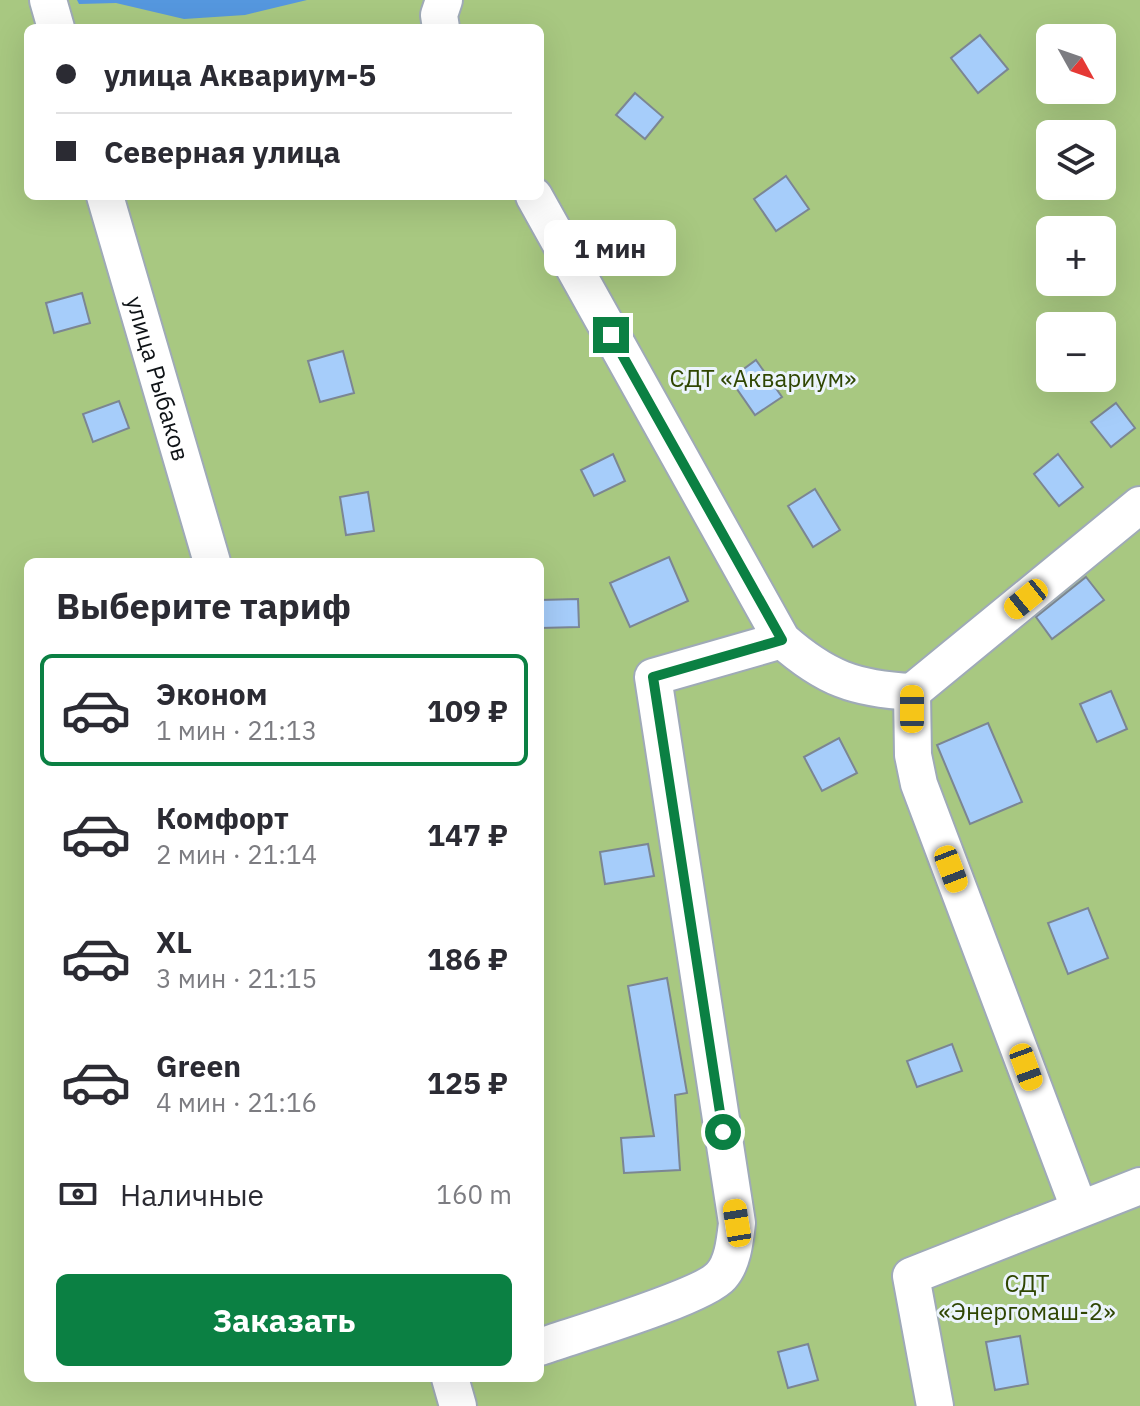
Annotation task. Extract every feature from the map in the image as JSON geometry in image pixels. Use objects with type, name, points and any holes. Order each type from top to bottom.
[{"type":"street","points":[[48,0],[55,24]]},
{"type":"street","points":[[440,24],[439,15],[444,0]]},
{"type":"street","name":"улица Рыбаков","points":[[106,200],[211,558]]},
{"type":"street","points":[[536,200],[782,640],[813,668],[851,685],[912,692],[1140,505]]},
{"type":"street","points":[[544,1346],[695,1293],[721,1276],[734,1248],[737,1223],[653,677],[782,640]]},
{"type":"street","points":[[912,692],[913,755],[919,784],[1079,1208]]},
{"type":"street","points":[[935,1406],[911,1276],[1140,1186]]},
{"type":"street","points":[[452,1382],[458,1406]]},
{"type":"green space","name":"СДТ «Аквариум»","points":[[0,0],[1140,0],[1140,1406],[0,1406]]},
{"type":"water","points":[[77,0],[307,0],[245,15],[184,19],[116,3],[79,4]]},
{"type":"building","points":[[980,35],[1008,69],[978,93],[951,58]]},
{"type":"building","points":[[635,93],[663,117],[645,139],[616,115]]},
{"type":"building","points":[[786,176],[809,209],[776,231],[754,199]]},
{"type":"building","points":[[82,293],[90,323],[54,333],[46,303]]},
{"type":"building","points":[[343,351],[354,393],[320,402],[308,361]]},
{"type":"building","points":[[756,360],[782,397],[755,415],[730,379]]},
{"type":"building","points":[[119,401],[129,428],[93,442],[83,414]]},
{"type":"building","points":[[1116,403],[1135,428],[1111,447],[1091,422]]},
{"type":"building","points":[[613,454],[625,481],[594,496],[581,470]]},
{"type":"building","points":[[1058,454],[1083,487],[1059,506],[1034,474]]},
{"type":"building","points":[[815,489],[840,530],[813,547],[788,506]]},
{"type":"building","points":[[368,492],[374,531],[346,535],[340,497]]},
{"type":"building","points":[[669,557],[688,601],[630,627],[610,583]]},
{"type":"building","points":[[1086,577],[1104,600],[1052,639],[1036,617]]},
{"type":"building","points":[[578,599],[579,627],[544,628],[544,600]]},
{"type":"building","points":[[1111,691],[1127,729],[1097,742],[1080,704]]},
{"type":"building","points":[[988,723],[1022,802],[970,824],[937,745]]},
{"type":"building","points":[[839,738],[857,773],[822,791],[804,757]]},
{"type":"building","points":[[648,844],[654,876],[605,884],[600,852]]},
{"type":"building","points":[[1088,908],[1108,958],[1068,974],[1048,923]]},
{"type":"building","points":[[667,978],[687,1093],[675,1095],[680,1170],[624,1173],[621,1138],[654,1136],[628,986]]},
{"type":"building","points":[[952,1044],[962,1071],[917,1087],[907,1061]]},
{"type":"building","points":[[1020,1336],[1028,1384],[995,1390],[986,1342]]},
{"type":"building","points":[[808,1344],[818,1380],[788,1388],[778,1352]]},
{"type":"route","points":[[611,335],[782,640],[653,677],[723,1132]]},
{"type":"park label","name":"СДТ «Энергомаш-2»","points":[[1027,1297]]}]
